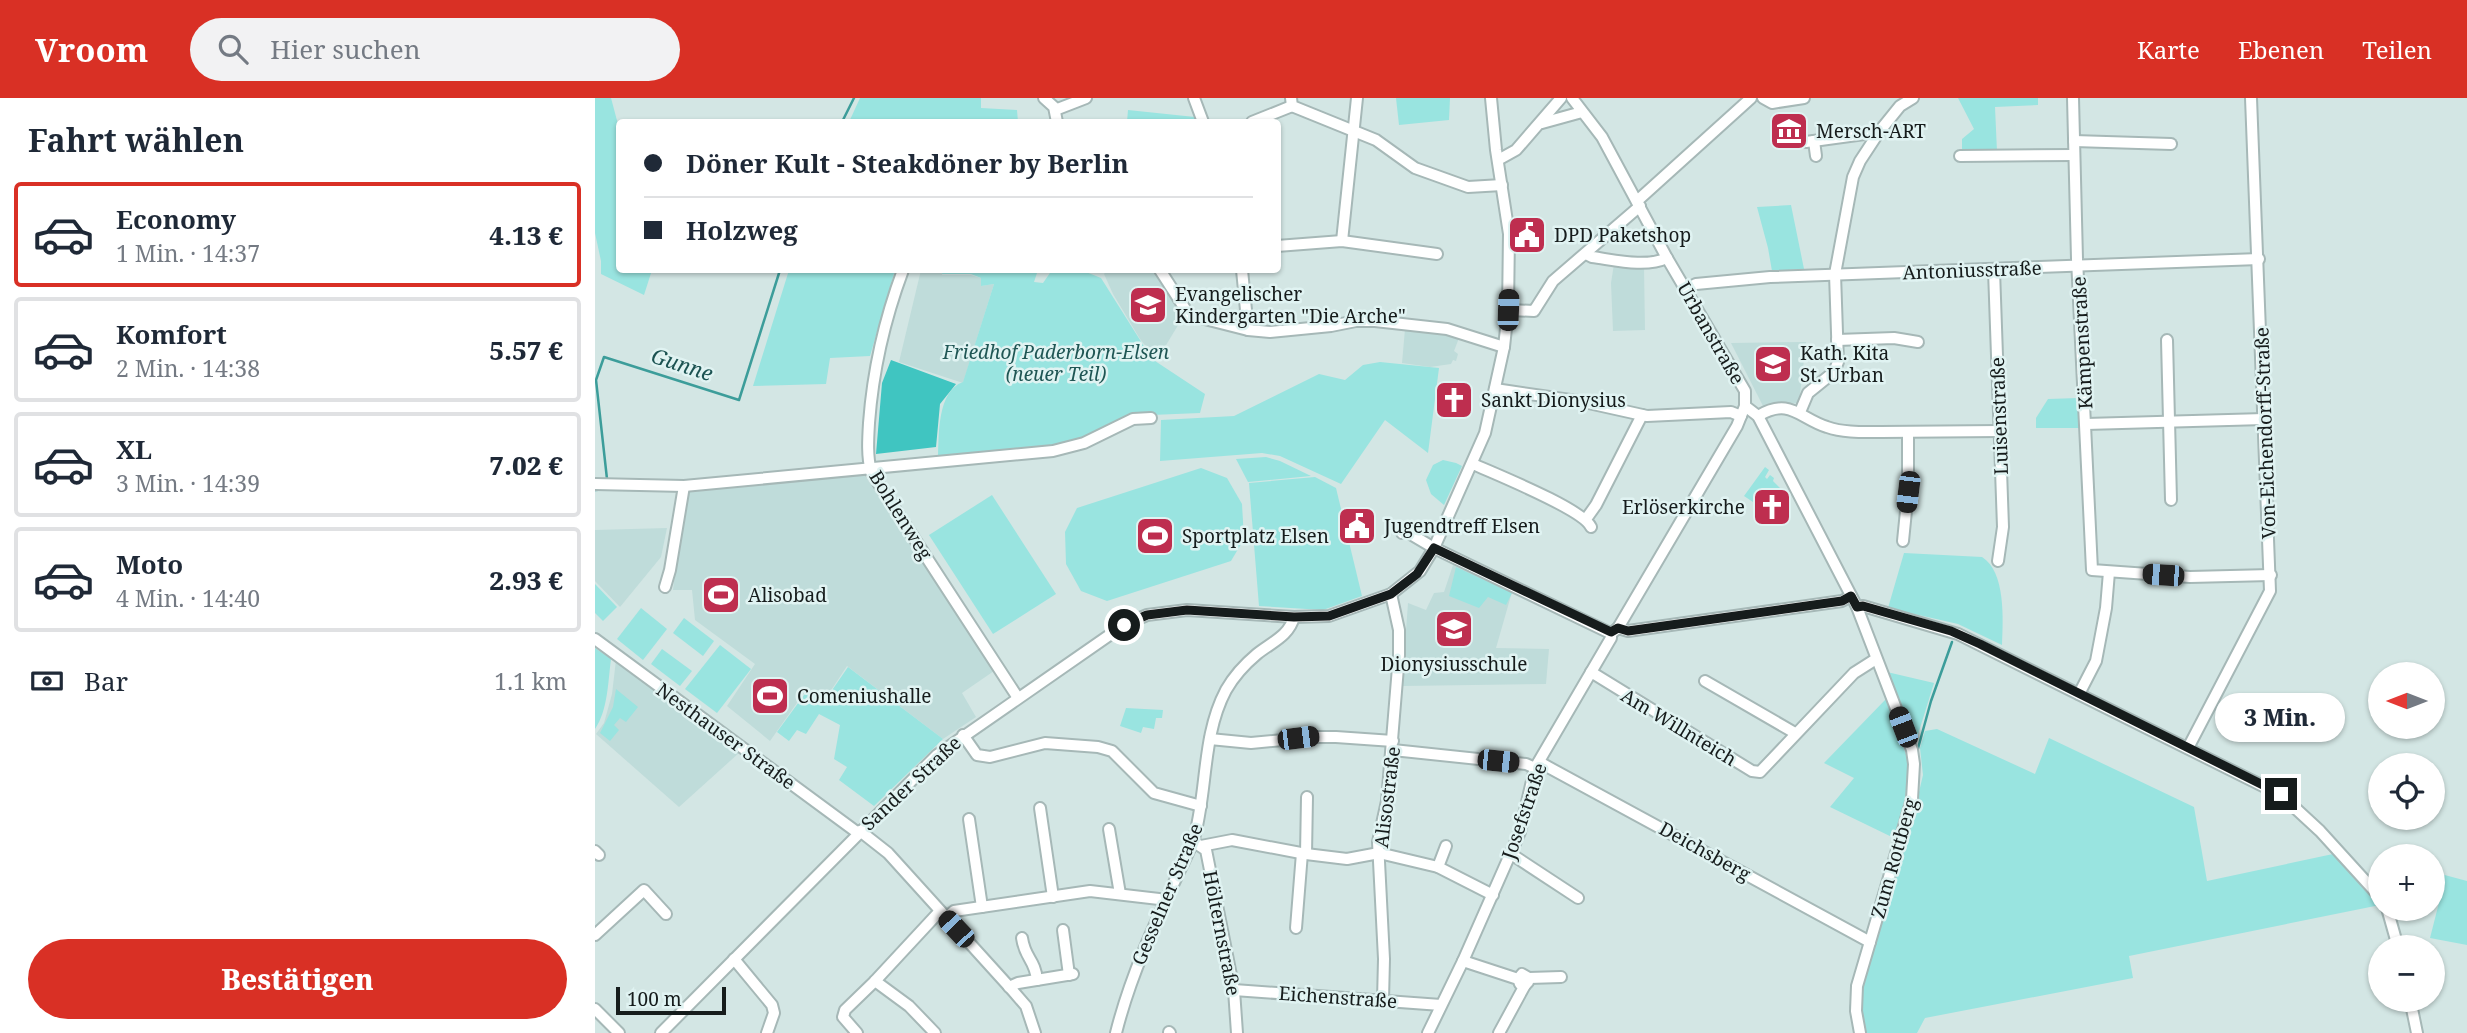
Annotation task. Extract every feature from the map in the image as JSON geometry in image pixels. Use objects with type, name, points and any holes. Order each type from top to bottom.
[{"type":"street","points":[[1044,98],[1052,104],[1056,119]]},
{"type":"street","points":[[1055,110],[1086,98]]},
{"type":"street","points":[[1194,98],[1202,119]]},
{"type":"street","points":[[1342,240],[1357,98]]},
{"type":"street","name":"Sander Straße","points":[[661,1033],[937,755],[1124,625],[1147,615],[1187,610],[1294,617],[1329,616],[1391,594],[1417,574],[1434,548],[1485,433],[1504,347],[1508,310],[1509,234],[1497,160],[1491,98]]},
{"type":"street","points":[[1497,160],[1514,152],[1561,98]]},
{"type":"street","name":"Urbanstraße","points":[[1572,98],[1602,137],[1667,258],[1745,391],[1743,411],[1758,416],[1857,607]]},
{"type":"street","points":[[1508,310],[1534,311],[1553,281],[1751,98]]},
{"type":"street","points":[[1763,98],[1772,103],[1804,98]]},
{"type":"street","points":[[1800,412],[1808,393],[1837,367],[1835,274],[1853,177],[1879,132],[1900,106],[1913,98]]},
{"type":"street","name":"Kämpenstraße","points":[[2073,98],[2091,565],[2092,570],[2109,572]]},
{"type":"street","name":"Von-Eichendorff-Straße","points":[[2188,748],[2270,591],[2251,98]]},
{"type":"street","points":[[1258,119],[1292,102],[1376,140],[1415,168],[1468,187],[1502,186]]},
{"type":"street","points":[[1540,123],[1582,112]]},
{"type":"street","points":[[1816,156],[1810,141],[1879,132]]},
{"type":"street","points":[[2074,141],[2171,144]]},
{"type":"street","points":[[1960,156],[2074,155]]},
{"type":"street","points":[[1281,246],[1342,240],[1437,254]]},
{"type":"street","points":[[1585,254],[1645,263],[1667,258]]},
{"type":"street","name":"Antoniusstraße","points":[[1686,289],[1696,284],[1835,274],[2259,259]]},
{"type":"street","name":"Luisenstraße","points":[[1994,270],[2003,527],[1998,561]]},
{"type":"street","name":"Bohlenweg","points":[[902,273],[877,354],[867,455],[869,468],[1018,698]]},
{"type":"street","points":[[1162,273],[1189,315],[1248,330],[1288,331],[1356,321],[1375,321],[1447,329],[1504,347]]},
{"type":"street","points":[[1243,273],[1248,330]]},
{"type":"street","points":[[1837,340],[1893,338],[1918,342]]},
{"type":"street","points":[[2167,340],[2171,500]]},
{"type":"street","points":[[1495,389],[1584,402],[1642,415],[1743,411]]},
{"type":"street","points":[[1758,416],[1766,411],[1784,408],[1800,412],[1827,427],[1851,431],[2000,431]]},
{"type":"street","name":"Josefstraße","points":[[1428,1033],[1464,961],[1520,832],[1537,765],[1743,411]]},
{"type":"street","points":[[1473,464],[1542,494],[1588,523],[1642,415]]},
{"type":"street","points":[[595,484],[684,486],[1053,451],[1084,443],[1133,419],[1151,418]]},
{"type":"street","points":[[2086,424],[2264,419]]},
{"type":"street","points":[[1903,541],[1908,492],[1908,432]]},
{"type":"street","points":[[665,587],[684,486]]},
{"type":"street","points":[[1402,533],[1407,532],[1434,548],[1614,631],[1842,601],[1851,596]]},
{"type":"street","points":[[2079,694],[2096,661],[2106,608],[2109,572],[2190,577],[2271,575]]},
{"type":"street","name":"Alisostraße","points":[[1383,1000],[1378,842],[1387,801],[1399,655],[1399,630],[1391,594]]},
{"type":"street","points":[[1857,607],[1863,606],[1951,631],[2291,801],[2368,884]]},
{"type":"street","name":"Zum Rottberg","points":[[1857,607],[1912,750],[1914,781],[1912,799],[1857,986],[1856,1011],[1860,1033]]},
{"type":"street","name":"Gesselner Straße","points":[[1116,1033],[1134,970],[1165,902],[1197,844],[1210,739],[1221,703],[1238,673],[1256,654],[1291,627],[1294,617]]},
{"type":"street","name":"Nesthauser Straße","points":[[595,639],[888,853],[1026,1006],[1035,1033]]},
{"type":"street","name":"Am Willnteich","points":[[1591,672],[1752,771],[1760,772],[1854,673],[1877,659]]},
{"type":"street","points":[[1705,681],[1795,733]]},
{"type":"street","points":[[963,735],[977,755],[990,757],[1045,743],[1098,747],[1111,751],[1154,793],[1201,806]]},
{"type":"street","name":"Deichsberg","points":[[1210,739],[1251,743],[1336,737],[1537,765],[1870,942]]},
{"type":"street","points":[[1296,928],[1307,797]]},
{"type":"street","points":[[1040,808],[1053,897]]},
{"type":"street","points":[[969,819],[982,907]]},
{"type":"street","points":[[1109,829],[1120,894]]},
{"type":"street","points":[[1197,844],[1232,840],[1347,859],[1379,853],[1438,867],[1493,895]]},
{"type":"street","name":"Hölternstraße","points":[[1197,844],[1206,850],[1234,990],[1237,1033]]},
{"type":"street","points":[[1438,867],[1446,846]]},
{"type":"street","points":[[1511,854],[1578,898]]},
{"type":"street","points":[[595,934],[644,890],[666,914]]},
{"type":"street","points":[[857,1033],[843,1017],[845,1010],[943,915],[954,911],[1090,891],[1165,902]]},
{"type":"street","points":[[1009,987],[1071,974],[1063,930]]},
{"type":"street","points":[[1021,938],[1024,952],[1035,965],[1037,980]]},
{"type":"street","points":[[734,959],[772,1005],[774,1013],[767,1033]]},
{"type":"street","points":[[1464,961],[1524,981],[1561,977]]},
{"type":"street","points":[[875,981],[909,1006],[935,1033]]},
{"type":"street","points":[[1499,1033],[1524,981]]},
{"type":"street","name":"Eichenstraße","points":[[1234,990],[1441,1005]]},
{"type":"street","points":[[595,1009],[619,1033]]},
{"type":"street","points":[[2413,1012],[2417,1033]]},
{"type":"shaded area","points":[[1614,264],[1644,267],[1645,330],[1613,331],[1611,283]]},
{"type":"shaded area","points":[[920,273],[971,275],[981,278],[981,286],[994,284],[963,383],[899,362]]},
{"type":"shaded area","name":"Evangelischer Kindergarten \"Die Arche\"","points":[[1156,273],[1183,317],[1157,360],[1140,339],[1104,274]]},
{"type":"shaded area","points":[[1405,329],[1446,333],[1459,338],[1454,351],[1458,354],[1456,361],[1430,367],[1402,363]]},
{"type":"shaded area","name":"Kath. Kita St. Urban","points":[[1806,342],[1799,403],[1763,406],[1731,343]]},
{"type":"shaded area","points":[[891,360],[956,384],[940,404],[936,447],[876,454],[882,383]]},
{"type":"shaded area","points":[[863,473],[994,671],[962,693],[976,717],[943,739],[847,666],[824,701],[806,690],[770,741],[727,706],[755,664],[695,620],[692,590],[673,590],[685,489]]},
{"type":"shaded area","points":[[667,528],[661,557],[620,607],[595,581],[595,530]]},
{"type":"shaded area","name":"Dionysiusschule","points":[[1453,565],[1512,592],[1496,648],[1549,649],[1546,684],[1402,686],[1408,603],[1426,610],[1434,593],[1444,592]]},
{"type":"shaded area","points":[[616,660],[740,752],[679,807],[596,734],[604,723],[612,694]]},
{"type":"green space","points":[[595,98],[611,98],[617,119],[616,273],[651,273],[644,295],[601,274],[595,233]]},
{"type":"green space","points":[[860,98],[981,98],[981,108],[1017,110],[1018,119],[850,119]]},
{"type":"green space","points":[[1396,98],[1450,98],[1449,120],[1399,125]]},
{"type":"green space","points":[[1958,98],[2038,98],[2038,105],[1995,107],[1997,152],[1962,152],[1962,139],[1974,129]]},
{"type":"green space","points":[[1128,110],[1196,119],[1127,119]]},
{"type":"green space","points":[[1791,205],[1804,269],[1772,271],[1757,207]]},
{"type":"green space","points":[[788,273],[894,273],[870,356],[830,358],[826,384],[753,386]]},
{"type":"green space","name":"Friedhof Paderborn-Elsen (neuer Teil)","points":[[1037,273],[1034,282],[1043,283],[1050,273],[1088,273],[1101,278],[1152,359],[1205,394],[1200,413],[1127,416],[1081,440],[1049,447],[938,458],[939,426],[944,404],[948,394],[963,382],[994,284],[981,286],[981,278],[971,274],[942,274]]},
{"type":"green space","points":[[1380,362],[1439,368],[1428,453],[1385,420],[1341,484],[1280,456],[1262,453],[1160,461],[1161,420],[1234,416],[1319,374],[1345,380],[1363,365]]},
{"type":"green space","points":[[2078,398],[2079,428],[2036,428],[2036,418],[2048,399]]},
{"type":"green space","points":[[1266,457],[1311,476],[1248,482],[1236,459]]},
{"type":"green space","points":[[1443,460],[1462,466],[1444,505],[1431,494],[1426,480],[1433,465]]},
{"type":"green space","points":[[1765,467],[1769,470],[1765,477],[1767,479],[1770,475],[1774,478],[1773,481],[1780,488],[1778,492],[1788,499],[1783,506],[1762,491],[1753,502],[1744,496]]},
{"type":"green space","name":"Sportplatz Elsen","points":[[1201,468],[1227,478],[1242,504],[1244,539],[1231,561],[1107,601],[1081,591],[1066,564],[1065,532],[1077,508]]},
{"type":"green space","name":"Sportplatz Elsen","points":[[1315,477],[1336,488],[1362,596],[1323,610],[1259,606],[1249,483]]},
{"type":"green space","points":[[992,495],[1056,594],[993,634],[929,535]]},
{"type":"green space","points":[[1904,553],[1982,557],[1990,564],[2001,597],[2002,645],[1958,624],[1888,608]]},
{"type":"green space","points":[[1456,567],[1512,593],[1506,605],[1488,597],[1479,608],[1449,596]]},
{"type":"green space","points":[[595,584],[617,607],[603,621],[595,613]]},
{"type":"green space","points":[[641,608],[667,629],[643,660],[617,639]]},
{"type":"green space","points":[[684,618],[714,641],[703,656],[673,633]]},
{"type":"green space","points":[[720,645],[751,669],[717,713],[685,689]]},
{"type":"green space","points":[[595,648],[611,659],[605,704],[595,729]]},
{"type":"green space","points":[[662,649],[692,671],[680,686],[651,664]]},
{"type":"green space","points":[[848,667],[943,739],[874,806],[839,780],[847,767],[834,759],[840,725],[819,714],[806,734],[797,730],[789,741],[777,732],[807,691],[824,702]]},
{"type":"green space","points":[[1887,672],[1934,683],[1916,741]]},
{"type":"green space","points":[[616,689],[638,707],[626,722],[620,718],[614,725],[619,730],[610,741],[600,733],[613,707]]},
{"type":"green space","points":[[1886,699],[1909,763],[1905,800],[1896,839],[1830,807],[1854,778],[1824,763]]},
{"type":"green space","points":[[1126,708],[1163,710],[1162,718],[1156,718],[1154,729],[1143,727],[1141,733],[1120,726]]},
{"type":"green space","points":[[1937,729],[2035,774],[2049,738],[2194,807],[2207,881],[2333,854],[2368,892],[2368,907],[2129,956],[2133,978],[1925,1018],[1917,1033],[1866,1033],[1860,1009],[1861,987],[1915,809],[1923,775],[1920,748],[1925,731]]},
{"type":"green space","points":[[2445,875],[2467,881],[2467,945],[2445,941],[2445,935],[2431,935],[2434,921],[2445,921]]},
{"type":"waterway","name":"Gunne","points":[[844,119],[854,98]]},
{"type":"waterway","name":"Gunne","points":[[607,479],[596,380],[604,357],[739,400],[779,273]]},
{"type":"waterway","name":"Gunne","points":[[595,490],[608,489]]},
{"type":"waterway","points":[[1917,752],[1931,701],[1952,642]]},
{"type":"waterway","points":[[1851,1008],[1852,991]]},
{"type":"place","name":"Mersch-ART","points":[[1789,131]]},
{"type":"place","name":"DPD Paketshop","points":[[1527,235]]},
{"type":"place","name":"Evangelischer Kindergarten \"Die Arche\"","points":[[1148,305]]},
{"type":"place","name":"Kath. Kita St. Urban","points":[[1773,364]]},
{"type":"place","name":"Sankt Dionysius","points":[[1454,400]]},
{"type":"place","name":"Erlöserkirche","points":[[1772,507]]},
{"type":"place","name":"Jugendtreff Elsen","points":[[1357,526]]},
{"type":"place","name":"Sportplatz Elsen","points":[[1155,536]]},
{"type":"place","name":"Alisobad","points":[[721,595]]},
{"type":"place","name":"Dionysiusschule","points":[[1454,629]]},
{"type":"place","name":"Comeniushalle","points":[[770,696]]},
{"type":"route","points":[[1124,625],[1147,615],[1187,610],[1294,617],[1329,616],[1391,594],[1417,574],[1434,548],[1608,632],[1618,628],[1628,631],[1842,601],[1851,596],[1857,607],[1863,606],[1890,616],[1951,631],[2002,654],[2281,794]]}]
